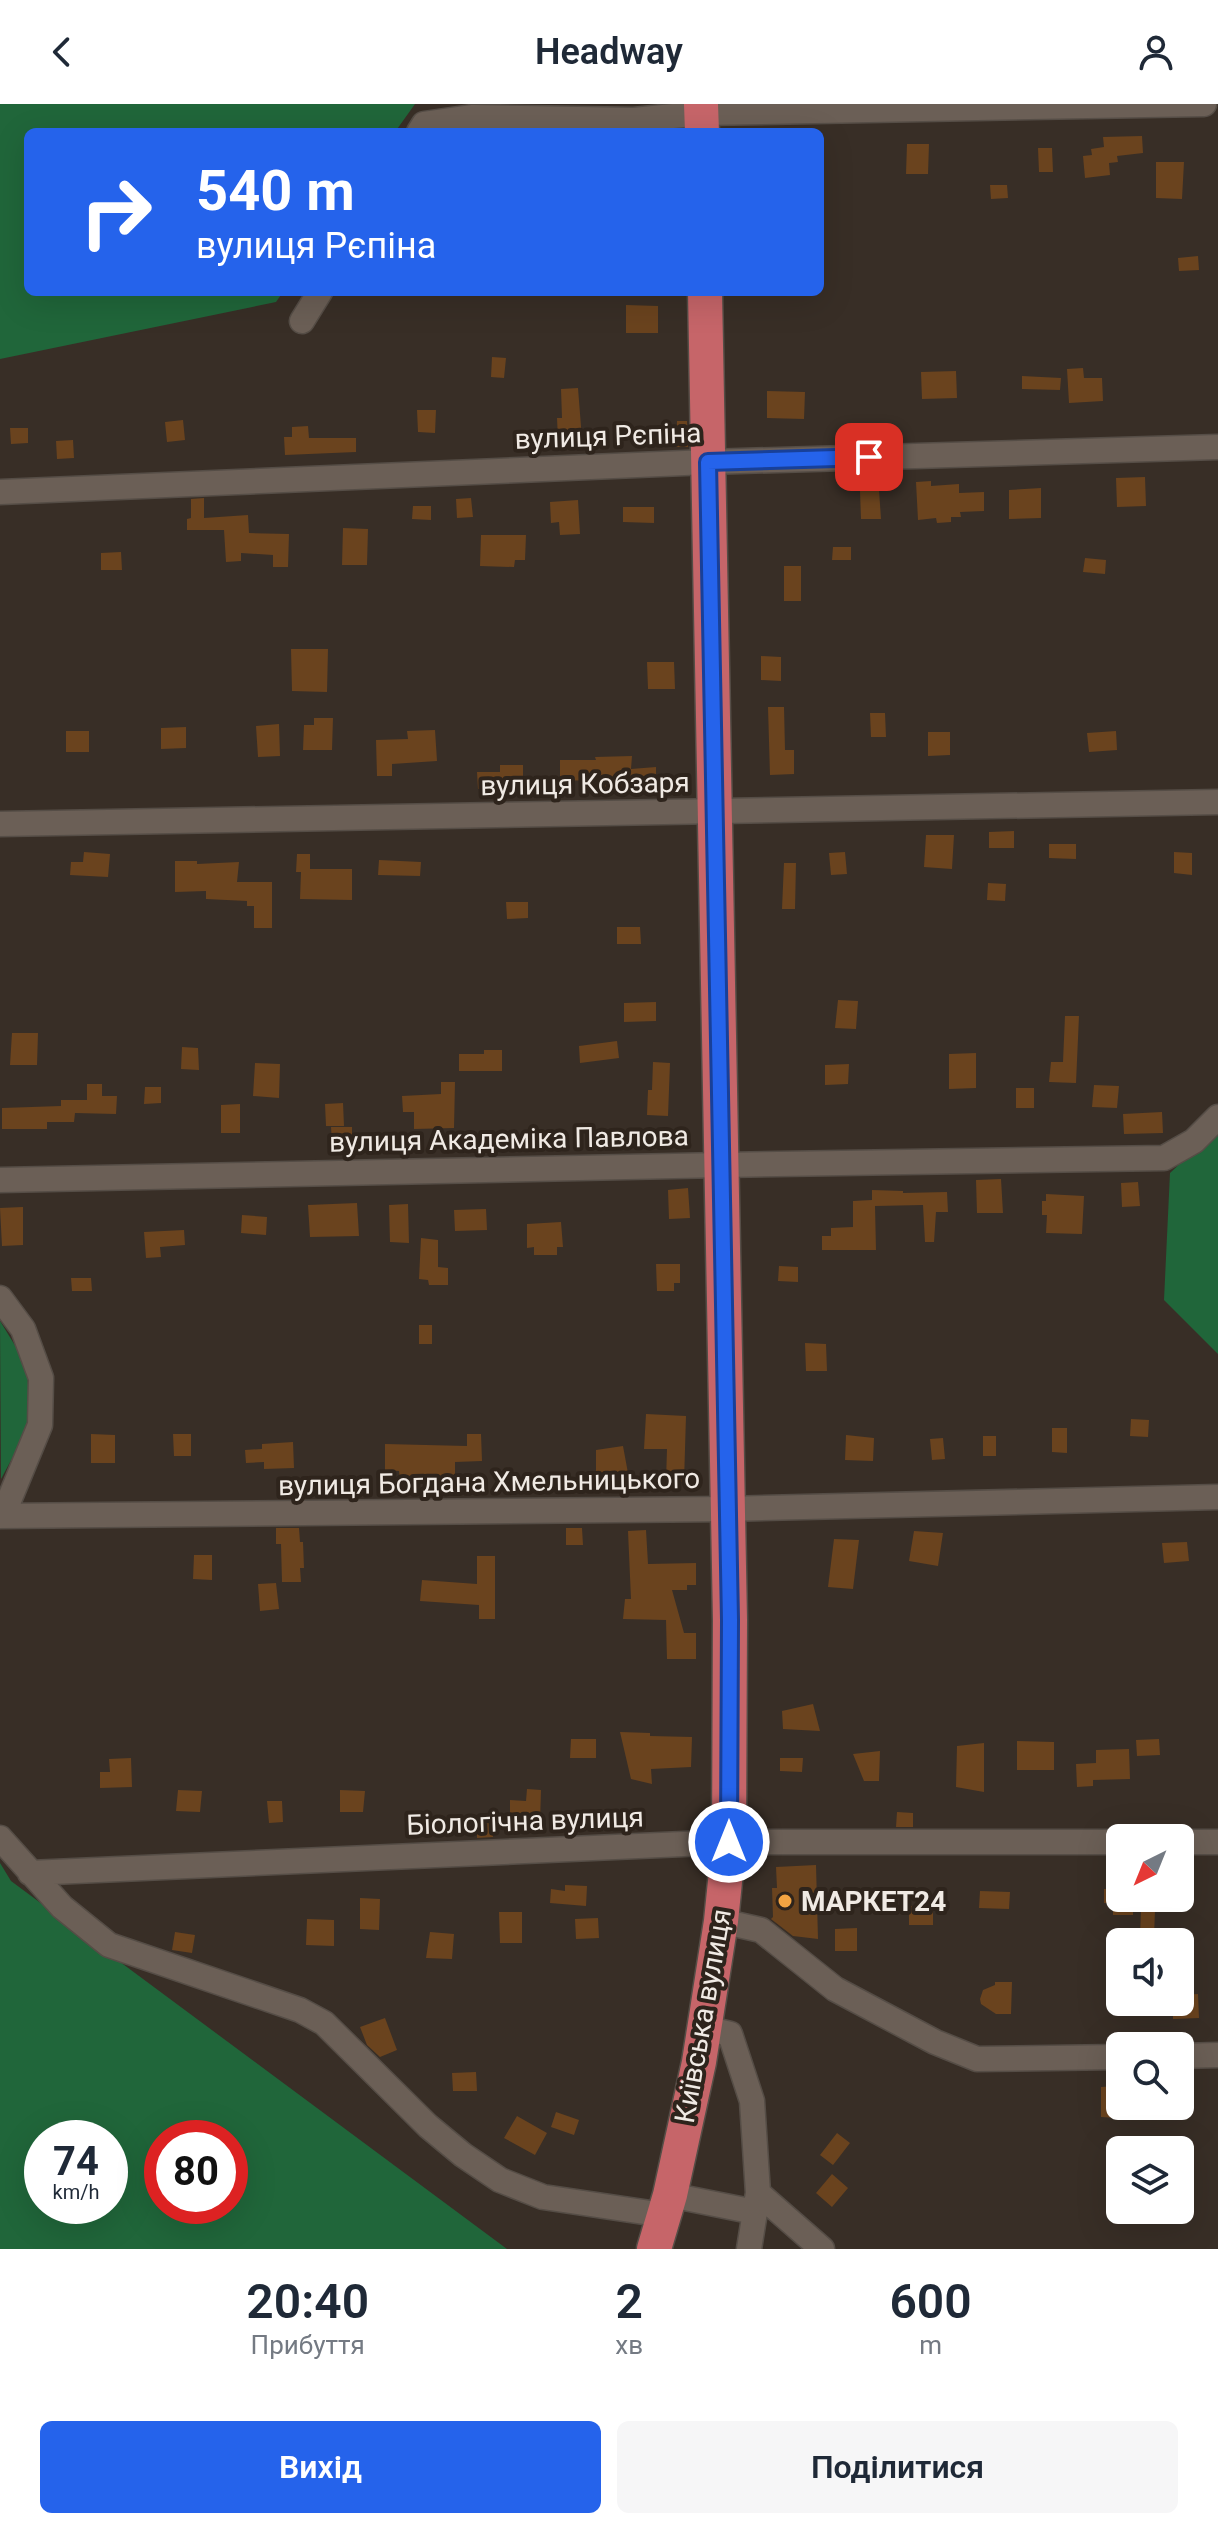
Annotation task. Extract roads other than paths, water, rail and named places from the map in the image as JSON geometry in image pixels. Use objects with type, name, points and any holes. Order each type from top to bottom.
[{"type":"highway","name":"Київська вулиця","points":[[654,2249],[667,2205],[705,2028],[729,1842],[730,1620],[705,296]]},
{"type":"street","points":[[422,128],[424,124],[473,117],[634,120],[1204,104]]},
{"type":"street","points":[[302,321],[318,296]]},
{"type":"street","name":"вулиця Рєпіна","points":[[0,492],[708,462],[1218,447]]},
{"type":"street","name":"вулиця Кобзаря","points":[[0,824],[1218,802]]},
{"type":"street","name":"вулиця Академіка Павлова","points":[[0,1180],[1164,1158],[1194,1141],[1218,1117]]},
{"type":"street","points":[[0,1298],[23,1329],[41,1378],[40,1425],[1,1516]]},
{"type":"street","name":"вулиця Богдана Хмельницького","points":[[1,1516],[726,1509],[1218,1497]]},
{"type":"street","points":[[0,1838],[62,1907],[109,1945],[300,2010],[324,2023],[428,2126],[500,2180],[543,2197],[667,2205],[756,2202],[822,2249]]},
{"type":"street","name":"Біологічна вулиця","points":[[30,1873],[729,1842],[1106,1842]]},
{"type":"street","points":[[1194,1842],[1218,1842]]},
{"type":"street","points":[[721,1921],[761,1930],[835,1989],[935,2042],[977,2059],[1106,2057]]},
{"type":"street","points":[[705,2028],[730,2034],[752,2101],[756,2202],[749,2249]]},
{"type":"street","points":[[1194,2056],[1218,2055]]},
{"type":"place","name":"МАРКЕТ24","points":[[785,1901]]}]
